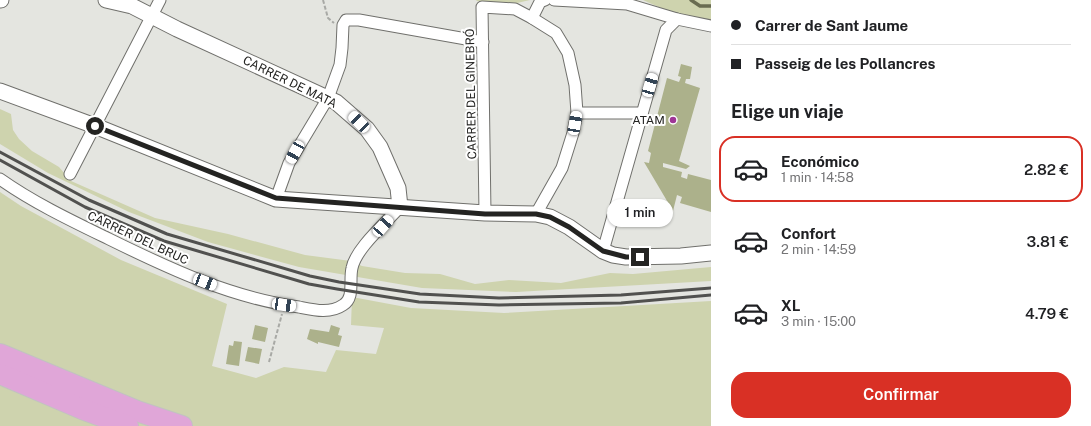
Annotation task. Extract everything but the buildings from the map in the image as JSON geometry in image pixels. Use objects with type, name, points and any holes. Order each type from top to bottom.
[{"type":"highway","points":[[0,354],[137,410],[182,426]]},
{"type":"highway","points":[[0,374],[82,409],[128,426]]},
{"type":"street","name":"CARRER DE MATA","points":[[106,0],[132,6],[152,17],[328,98],[351,114],[367,129],[380,148],[398,188],[400,207]]},
{"type":"street","points":[[70,174],[160,0]]},
{"type":"street","points":[[536,214],[562,168],[573,133],[576,113],[575,85],[568,53],[556,33],[532,18],[540,2],[545,0]]},
{"type":"street","points":[[554,0],[627,4],[677,19],[711,26]]},
{"type":"street","name":"CARRER DEL GINEBRÓ","points":[[485,214],[482,8],[515,9],[532,18]]},
{"type":"street","points":[[276,198],[289,163],[328,98],[342,54],[344,22],[348,19],[483,42]]},
{"type":"street","points":[[603,251],[666,30],[677,19]]},
{"type":"street","points":[[0,91],[95,126],[276,198],[485,214],[536,214],[550,217],[569,227],[603,251],[626,257],[681,256],[711,253]]},
{"type":"street","points":[[576,113],[642,113]]},
{"type":"street","name":"CARRER DEL BRUC","points":[[0,179],[78,224],[169,268],[230,292],[284,305],[327,311],[336,309],[345,304],[350,297],[352,269],[356,257],[400,207]]},
{"type":"path","points":[[323,0],[328,18]]},
{"type":"path","points":[[269,362],[284,305]]},
{"type":"green space","points":[[530,0],[517,3],[476,1]]},
{"type":"green space","points":[[643,0],[711,0],[711,20],[672,13]]},
{"type":"green space","points":[[0,109],[11,114],[13,130],[19,139],[32,151],[59,167],[71,181],[155,218],[228,234],[305,255],[351,261],[362,266],[405,273],[440,274],[475,284],[509,280],[561,283],[610,273],[633,274],[711,267],[711,281],[516,292],[422,288],[299,267],[208,242],[129,212],[48,173],[0,144]]},
{"type":"green space","points":[[0,192],[21,206],[121,260],[227,304],[212,366],[256,378],[284,367],[326,372],[336,350],[376,354],[384,328],[351,325],[352,297],[411,308],[504,313],[711,301],[711,426],[0,426]]},
{"type":"waterway","points":[[691,0],[700,6],[711,6]]},
{"type":"railway","points":[[0,152],[89,200],[167,234],[310,276],[339,282],[420,294],[499,298],[621,295],[711,288]]},
{"type":"railway","points":[[0,160],[85,207],[164,241],[309,284],[419,302],[499,305],[621,303],[711,295]]},
{"type":"place","name":"ATAM","points":[[673,120]]},
{"type":"route","points":[[95,126],[276,198],[485,214],[536,214],[550,217],[569,227],[603,251],[613,255],[640,257]]}]
